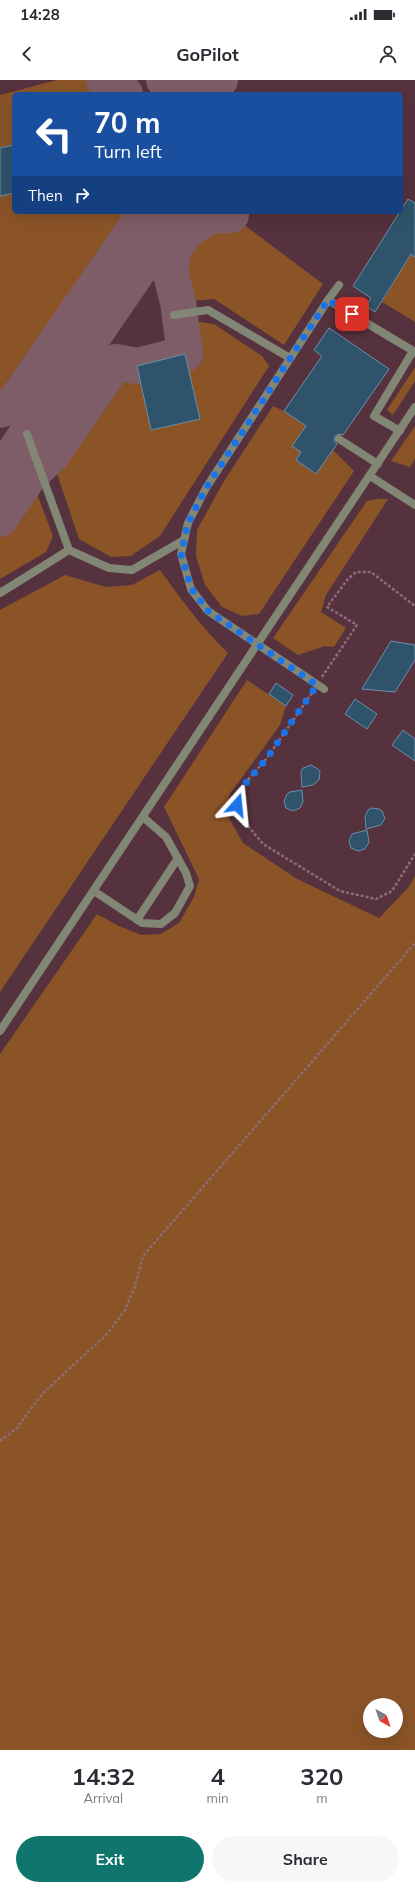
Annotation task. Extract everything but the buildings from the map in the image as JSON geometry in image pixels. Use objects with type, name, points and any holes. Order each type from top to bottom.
[{"type":"lane","points":[[320,687],[257,646],[208,611],[191,588],[181,554],[188,523],[206,488],[339,285]]},
{"type":"lane","points":[[328,300],[414,352],[374,416],[400,431]]},
{"type":"lane","points":[[174,315],[208,310],[290,358]]},
{"type":"lane","points":[[0,1031],[415,407]]},
{"type":"lane","points":[[27,434],[69,550],[109,568],[132,570],[184,540]]},
{"type":"lane","points":[[339,439],[378,464]]},
{"type":"lane","points":[[370,476],[415,505]]},
{"type":"lane","points":[[0,593],[69,550]]},
{"type":"lane","points":[[94,891],[142,924],[161,924],[175,913],[190,886],[178,858],[166,837],[143,817]]},
{"type":"lane","points":[[137,920],[178,858]]},
{"type":"path","points":[[415,606],[371,572],[356,572],[347,580],[327,607],[357,625],[320,687],[267,758],[240,790],[237,805],[248,826],[263,844],[340,891],[376,899],[392,891],[415,854]]},
{"type":"path","points":[[0,1441],[16,1429],[42,1394],[107,1334],[125,1310],[135,1286],[143,1256],[415,943]]},
{"type":"shaded area","points":[[57,80],[104,80],[116,85],[123,92],[12,92],[12,145],[0,148],[0,95]]},
{"type":"shaded area","points":[[12,193],[12,214],[145,214],[17,399],[9,407],[0,410],[0,196]]},
{"type":"shaded area","points":[[212,215],[231,215],[323,284],[284,345],[214,299],[178,302],[171,275],[171,261],[173,252],[182,237],[196,225]]},
{"type":"shaded area","points":[[411,254],[415,257],[415,322],[382,302]]},
{"type":"shaded area","points":[[201,322],[214,324],[262,356],[269,366],[160,536],[131,556],[111,557],[79,539],[51,456],[116,362],[137,366],[151,430],[200,419],[185,354],[182,327]]},
{"type":"shaded area","points":[[415,367],[415,381],[393,415],[387,410]]},
{"type":"shaded area","points":[[273,406],[284,411],[312,430],[293,446],[301,452],[296,460],[316,474],[333,450],[354,471],[259,614],[242,616],[222,607],[205,585],[196,556],[197,530],[224,481]]},
{"type":"shaded area","points":[[415,426],[415,459],[410,467],[391,461]]},
{"type":"shaded area","points":[[30,475],[53,536],[46,552],[0,579],[0,519]]},
{"type":"shaded area","points":[[388,499],[326,595],[321,612],[346,628],[334,647],[325,646],[298,655],[273,638],[367,501]]},
{"type":"shaded area","points":[[160,570],[201,623],[228,653],[0,992],[0,610],[65,575],[106,587],[132,585]]},
{"type":"shaded area","points":[[247,680],[286,706],[280,725],[230,794],[227,815],[243,843],[297,879],[379,918],[408,888],[415,876],[415,1750],[0,1750],[0,1054],[97,914],[119,926],[141,935],[161,934],[179,923],[194,897],[199,879],[164,807]]},
{"type":"taxiway","points":[[104,80],[116,85],[123,92]]},
{"type":"taxiway","points":[[164,80],[183,92]]},
{"type":"taxiway","points":[[212,92],[220,80]]},
{"type":"taxiway","points":[[0,410],[9,407],[17,399],[145,214]]},
{"type":"taxiway","points":[[0,519],[30,475],[51,456],[116,362],[137,366],[185,354],[178,302],[170,271],[174,247],[190,228],[212,215],[231,215],[229,214]]},
{"type":"taxiway","points":[[0,473],[175,217]]},
{"type":"route","points":[[237,805],[240,790],[267,758],[317,685],[257,646],[208,611],[191,588],[181,554],[188,523],[206,488],[328,300],[352,314]]}]
